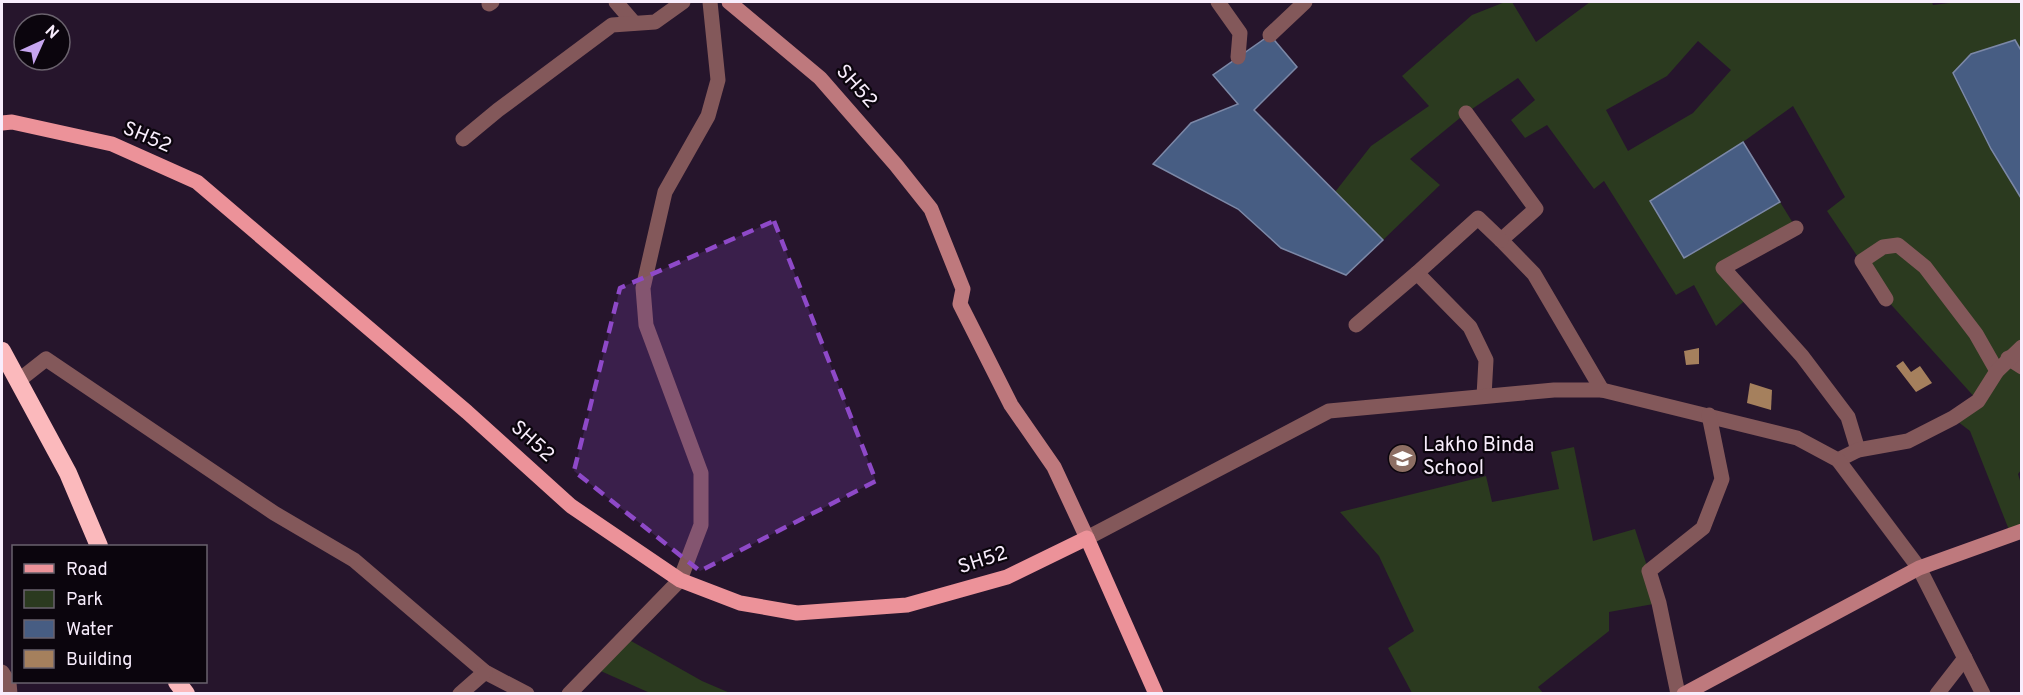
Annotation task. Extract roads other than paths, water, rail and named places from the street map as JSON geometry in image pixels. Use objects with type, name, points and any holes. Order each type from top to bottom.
[{"type":"highway","points":[[2,351],[68,473],[99,545]]},
{"type":"main road","name":"SH52","points":[[2,123],[12,122],[112,144],[197,182],[467,412],[572,506],[680,580],[740,603],[797,613],[907,605],[1007,577],[1087,538],[1156,693]]},
{"type":"street","points":[[616,2],[634,23]]},
{"type":"street","points":[[463,139],[612,25],[655,22],[683,2]]},
{"type":"street","points":[[569,693],[680,580],[701,525],[701,473],[646,325],[643,288],[665,192],[708,116],[718,80],[710,2]]},
{"type":"street","name":"SH52","points":[[729,2],[820,78],[931,209],[963,289],[960,304],[1011,405],[1054,467],[1087,538]]},
{"type":"street","points":[[1218,2],[1240,33],[1238,57]]},
{"type":"street","points":[[1270,35],[1305,2]]},
{"type":"street","points":[[1466,113],[1536,209],[1501,240]]},
{"type":"street","points":[[1356,325],[1478,218],[1534,274],[1602,390]]},
{"type":"street","points":[[1796,228],[1723,268],[1802,356],[1848,417],[1858,450]]},
{"type":"street","points":[[1886,299],[1862,261],[1883,247],[1898,245],[1925,267],[1976,334],[1996,371]]},
{"type":"street","points":[[1417,273],[1470,327],[1486,360],[1484,396]]},
{"type":"street","points":[[1838,460],[1858,450],[1908,441],[1953,418],[1978,401],[1996,371],[2022,347]]},
{"type":"street","points":[[2008,358],[2022,367]]},
{"type":"street","points":[[18,381],[46,359],[274,513],[354,560],[485,672],[527,693]]},
{"type":"street","points":[[1087,538],[1329,411],[1554,390],[1602,390],[1797,438],[1838,460],[1919,568],[1983,693]]},
{"type":"street","points":[[1678,693],[1659,603],[1649,571],[1704,528],[1722,479],[1709,415]]},
{"type":"street","points":[[1684,693],[1919,568],[2022,531]]},
{"type":"street","points":[[1937,693],[1965,658]]},
{"type":"street","points":[[2,672],[9,683],[10,693]]},
{"type":"street","points":[[460,693],[485,672]]},
{"type":"water","points":[[1270,35],[1297,67],[1254,110],[1383,240],[1346,275],[1281,248],[1238,209],[1153,164],[1191,123],[1238,104],[1213,75]]},
{"type":"water","points":[[2015,40],[2022,52],[2021,198],[1991,149],[1953,73],[1971,54]]},
{"type":"water","points":[[1743,142],[1780,202],[1684,258],[1650,201]]},
{"type":"place","name":"Lakho Binda School","points":[[1402,458]]}]
